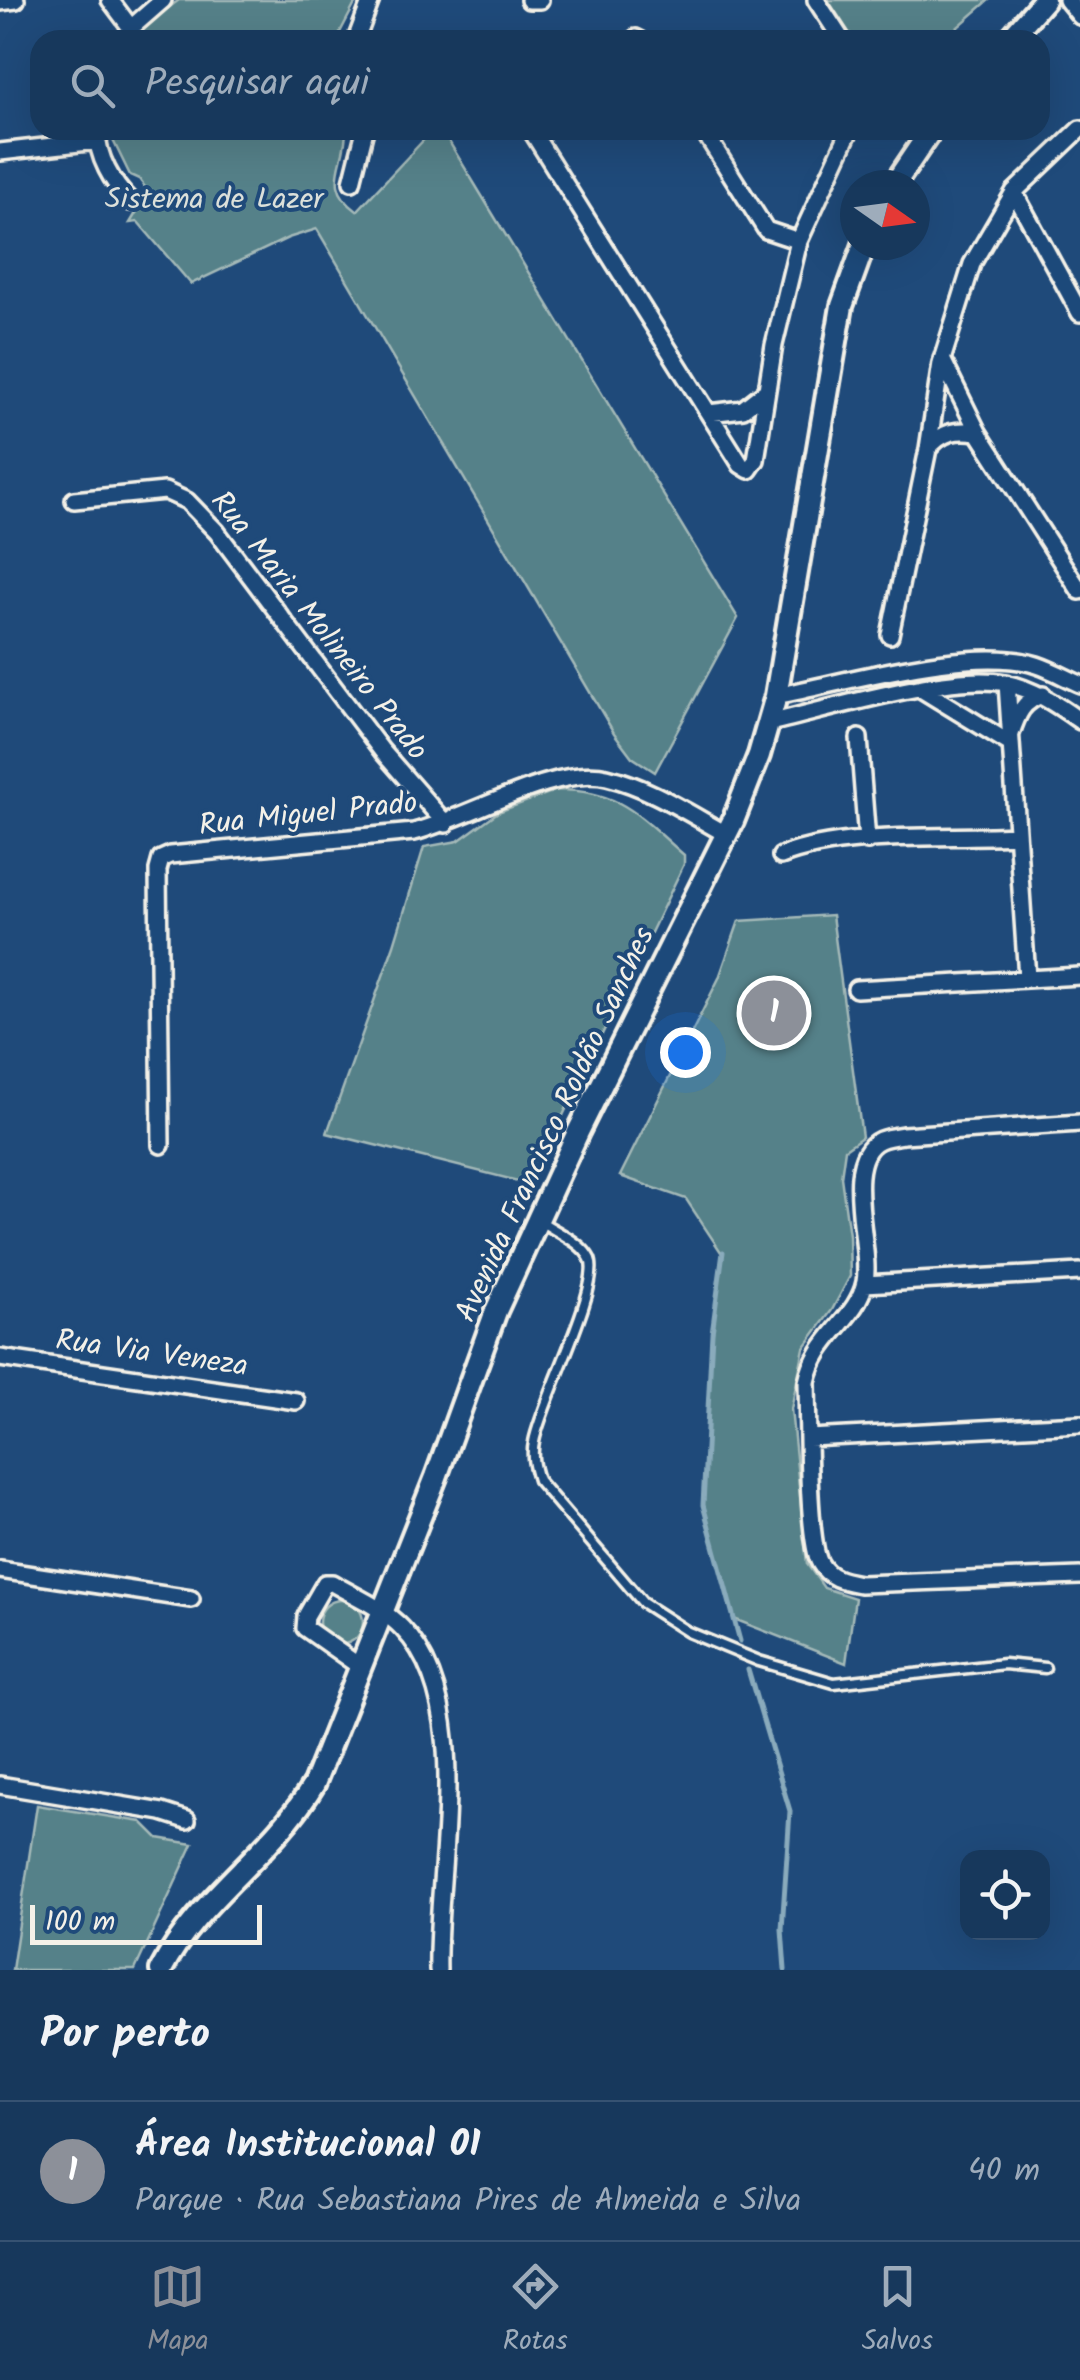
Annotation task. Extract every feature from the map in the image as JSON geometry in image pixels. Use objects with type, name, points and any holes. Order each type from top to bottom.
[{"type":"street","points":[[0,2],[16,0]]},
{"type":"street","points":[[110,0],[125,30]]},
{"type":"street","points":[[131,30],[163,0]]},
{"type":"street","points":[[360,30],[371,0]]},
{"type":"street","points":[[529,0],[540,0]]},
{"type":"street","points":[[816,0],[836,30]]},
{"type":"street","points":[[1018,30],[1044,0]]},
{"type":"street","points":[[1068,0],[1080,16]]},
{"type":"street","points":[[890,635],[942,359],[972,264],[1014,192],[1080,128]]},
{"type":"street","points":[[0,152],[68,140]]},
{"type":"street","points":[[99,140],[115,185],[130,202]]},
{"type":"street","points":[[352,182],[362,140]]},
{"type":"street","points":[[537,140],[740,465],[749,470],[756,460],[766,391],[799,241],[845,140]]},
{"type":"street","points":[[709,140],[766,230],[799,241]]},
{"type":"street","points":[[904,170],[924,140]]},
{"type":"street","points":[[1014,192],[1080,313]]},
{"type":"street","name":"Avenida Francisco Roldão Sanches","points":[[161,1970],[170,1952],[207,1909],[295,1816],[314,1784],[496,1310],[760,756],[776,696],[842,306],[859,260]]},
{"type":"street","points":[[942,359],[978,432],[1080,591]]},
{"type":"street","points":[[709,414],[743,409],[766,391]]},
{"type":"street","points":[[928,449],[936,438],[948,432],[978,432]]},
{"type":"street","name":"Rua Maria Molineiro Prado","points":[[74,500],[165,491],[187,501],[217,532],[382,751],[446,824]]},
{"type":"street","points":[[776,696],[939,662],[1006,660],[1036,664],[1080,684]]},
{"type":"street","points":[[768,723],[970,681],[1006,683],[1043,695],[1080,721]]},
{"type":"street","points":[[1006,683],[1027,978]]},
{"type":"street","points":[[922,689],[1009,743]]},
{"type":"street","points":[[1009,743],[1024,705],[1030,698],[1043,695]]},
{"type":"street","points":[[859,738],[867,841]]},
{"type":"street","name":"Rua Miguel Prado","points":[[161,1145],[158,870],[162,859],[170,855],[414,832],[446,824],[494,802],[564,778],[602,776],[643,789],[726,834]]},
{"type":"street","points":[[781,856],[800,848],[867,841],[1016,835]]},
{"type":"street","points":[[856,989],[1080,976]]},
{"type":"street","points":[[1080,1124],[903,1134],[877,1141],[863,1159],[859,1195],[866,1253],[865,1284],[811,1362],[807,1382],[811,1507],[818,1562],[836,1579],[860,1584],[1080,1576]]},
{"type":"street","points":[[865,1284],[1080,1272]]},
{"type":"street","name":"Rua Via Veneza","points":[[0,1358],[296,1401]]},
{"type":"street","points":[[809,1438],[1080,1424]]},
{"type":"street","points":[[0,1570],[191,1599]]},
{"type":"street","points":[[359,1666],[305,1628],[306,1616],[325,1583],[332,1583],[383,1612],[405,1630],[438,1694],[447,1756],[438,1970]]},
{"type":"street","points":[[0,1785],[162,1812],[188,1820]]},
{"type":"lane","points":[[538,1219],[585,1251],[592,1268],[585,1299],[534,1439],[534,1468],[538,1480],[643,1603],[688,1632],[759,1661],[834,1684],[1004,1664],[1045,1668]]},
{"type":"green space","points":[[179,0],[357,0],[341,30],[139,30]]},
{"type":"green space","points":[[828,0],[989,0],[954,30],[848,30]]},
{"type":"green space","name":"Sistema de Lazer","points":[[113,140],[345,140],[338,183],[346,201],[357,211],[424,140],[448,140],[738,618],[655,772],[632,757],[614,733],[317,229],[288,238],[191,284],[138,222],[130,223],[144,200],[145,187],[130,175]]},
{"type":"green space","points":[[557,790],[598,795],[628,808],[684,855],[684,864],[530,1184],[327,1133],[394,945],[424,847],[458,841],[498,812]]},
{"type":"green space","points":[[832,915],[862,1137],[845,1149],[841,1177],[850,1276],[832,1310],[804,1348],[791,1409],[807,1564],[824,1588],[855,1598],[846,1663],[734,1619],[703,1505],[712,1333],[723,1255],[686,1199],[620,1176],[719,978],[739,921]]},
{"type":"green space","points":[[341,1600],[357,1606],[363,1622],[357,1638],[341,1644],[325,1638],[319,1622],[325,1606]]},
{"type":"green space","points":[[37,1805],[142,1822],[158,1838],[193,1844],[135,1970],[12,1970]]},
{"type":"waterway","points":[[723,1252],[712,1333],[703,1505],[740,1641]]},
{"type":"waterway","points":[[748,1670],[790,1811],[782,1929],[785,1970]]},
{"type":"place","name":"Área Institucional 01","points":[[774,1013]]}]
